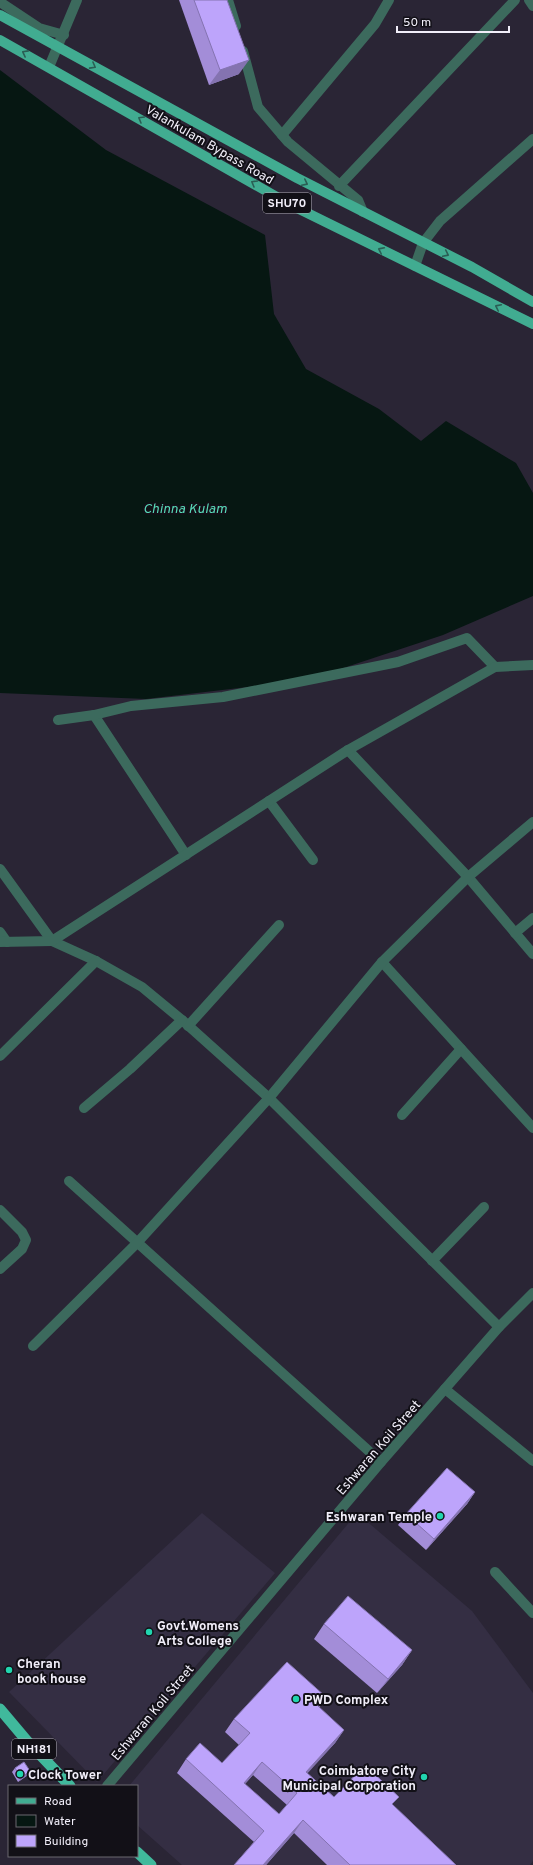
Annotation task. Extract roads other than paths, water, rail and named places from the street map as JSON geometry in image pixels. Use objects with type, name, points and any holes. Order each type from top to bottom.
[{"type":"highway","name":"NH181","points":[[0,1709],[4,1718],[69,1785]]},
{"type":"highway","points":[[138,1853],[151,1865]]},
{"type":"main road","name":"SHU70","points":[[0,15],[59,47]]},
{"type":"main road","name":"SHU70","points":[[0,40],[49,66]]},
{"type":"main road","name":"Valankulam Bypass Road","points":[[59,47],[290,174],[472,267],[533,302]]},
{"type":"main road","name":"Valankulam Bypass Road","points":[[49,66],[291,205],[533,324]]},
{"type":"street","points":[[49,66],[59,47],[77,0]]},
{"type":"street","points":[[228,0],[258,107],[288,142],[339,186],[358,200],[363,212]]},
{"type":"street","points":[[282,135],[375,24],[389,0]]},
{"type":"street","points":[[339,186],[515,0]]},
{"type":"street","points":[[529,0],[533,6]]},
{"type":"street","points":[[0,2],[39,28],[64,34]]},
{"type":"street","points":[[415,266],[423,243],[440,221],[533,139]]},
{"type":"street","points":[[58,720],[94,715],[131,706],[223,697],[398,662],[467,638],[495,667]]},
{"type":"street","points":[[52,941],[348,750],[495,667],[533,664]]},
{"type":"street","points":[[94,715],[186,855]]},
{"type":"street","points":[[348,750],[468,877],[533,954]]},
{"type":"street","points":[[269,801],[313,860]]},
{"type":"street","points":[[33,1346],[137,1242],[269,1098],[382,962],[468,877],[533,822]]},
{"type":"street","points":[[0,869],[52,941]]},
{"type":"street","points":[[515,933],[533,918]]},
{"type":"street","points":[[84,1108],[185,1023],[279,925]]},
{"type":"street","points":[[0,932],[4,942],[52,941],[96,961],[142,987],[269,1098],[499,1327]]},
{"type":"street","points":[[0,1056],[96,961]]},
{"type":"street","points":[[382,962],[533,1128]]},
{"type":"street","points":[[402,1115],[461,1049]]},
{"type":"street","points":[[69,1181],[381,1462]]},
{"type":"street","points":[[432,1261],[484,1207]]},
{"type":"street","points":[[0,1210],[22,1232],[26,1240],[22,1249],[0,1269]]},
{"type":"street","name":"Eshwaran Koil Street","points":[[108,1785],[381,1462],[499,1327],[532,1297]]},
{"type":"street","points":[[445,1389],[533,1461]]},
{"type":"street","points":[[495,1572],[533,1613]]},
{"type":"water","name":"Chinna Kulam","points":[[0,70],[106,150],[265,235],[274,314],[306,369],[379,409],[421,441],[446,421],[516,463],[533,493],[533,596],[443,635],[307,680],[146,699],[0,693]]},
{"type":"place","name":"Eshwaran Temple","points":[[440,1516]]},
{"type":"place","name":"Govt.Womens Arts College","points":[[149,1632]]},
{"type":"place","name":"Cheran book house","points":[[9,1670]]},
{"type":"place","name":"PWD Complex","points":[[296,1699]]},
{"type":"place","name":"Clock Tower","points":[[20,1774]]},
{"type":"place","name":"Coimbatore City Municipal Corporation","points":[[424,1777]]}]
